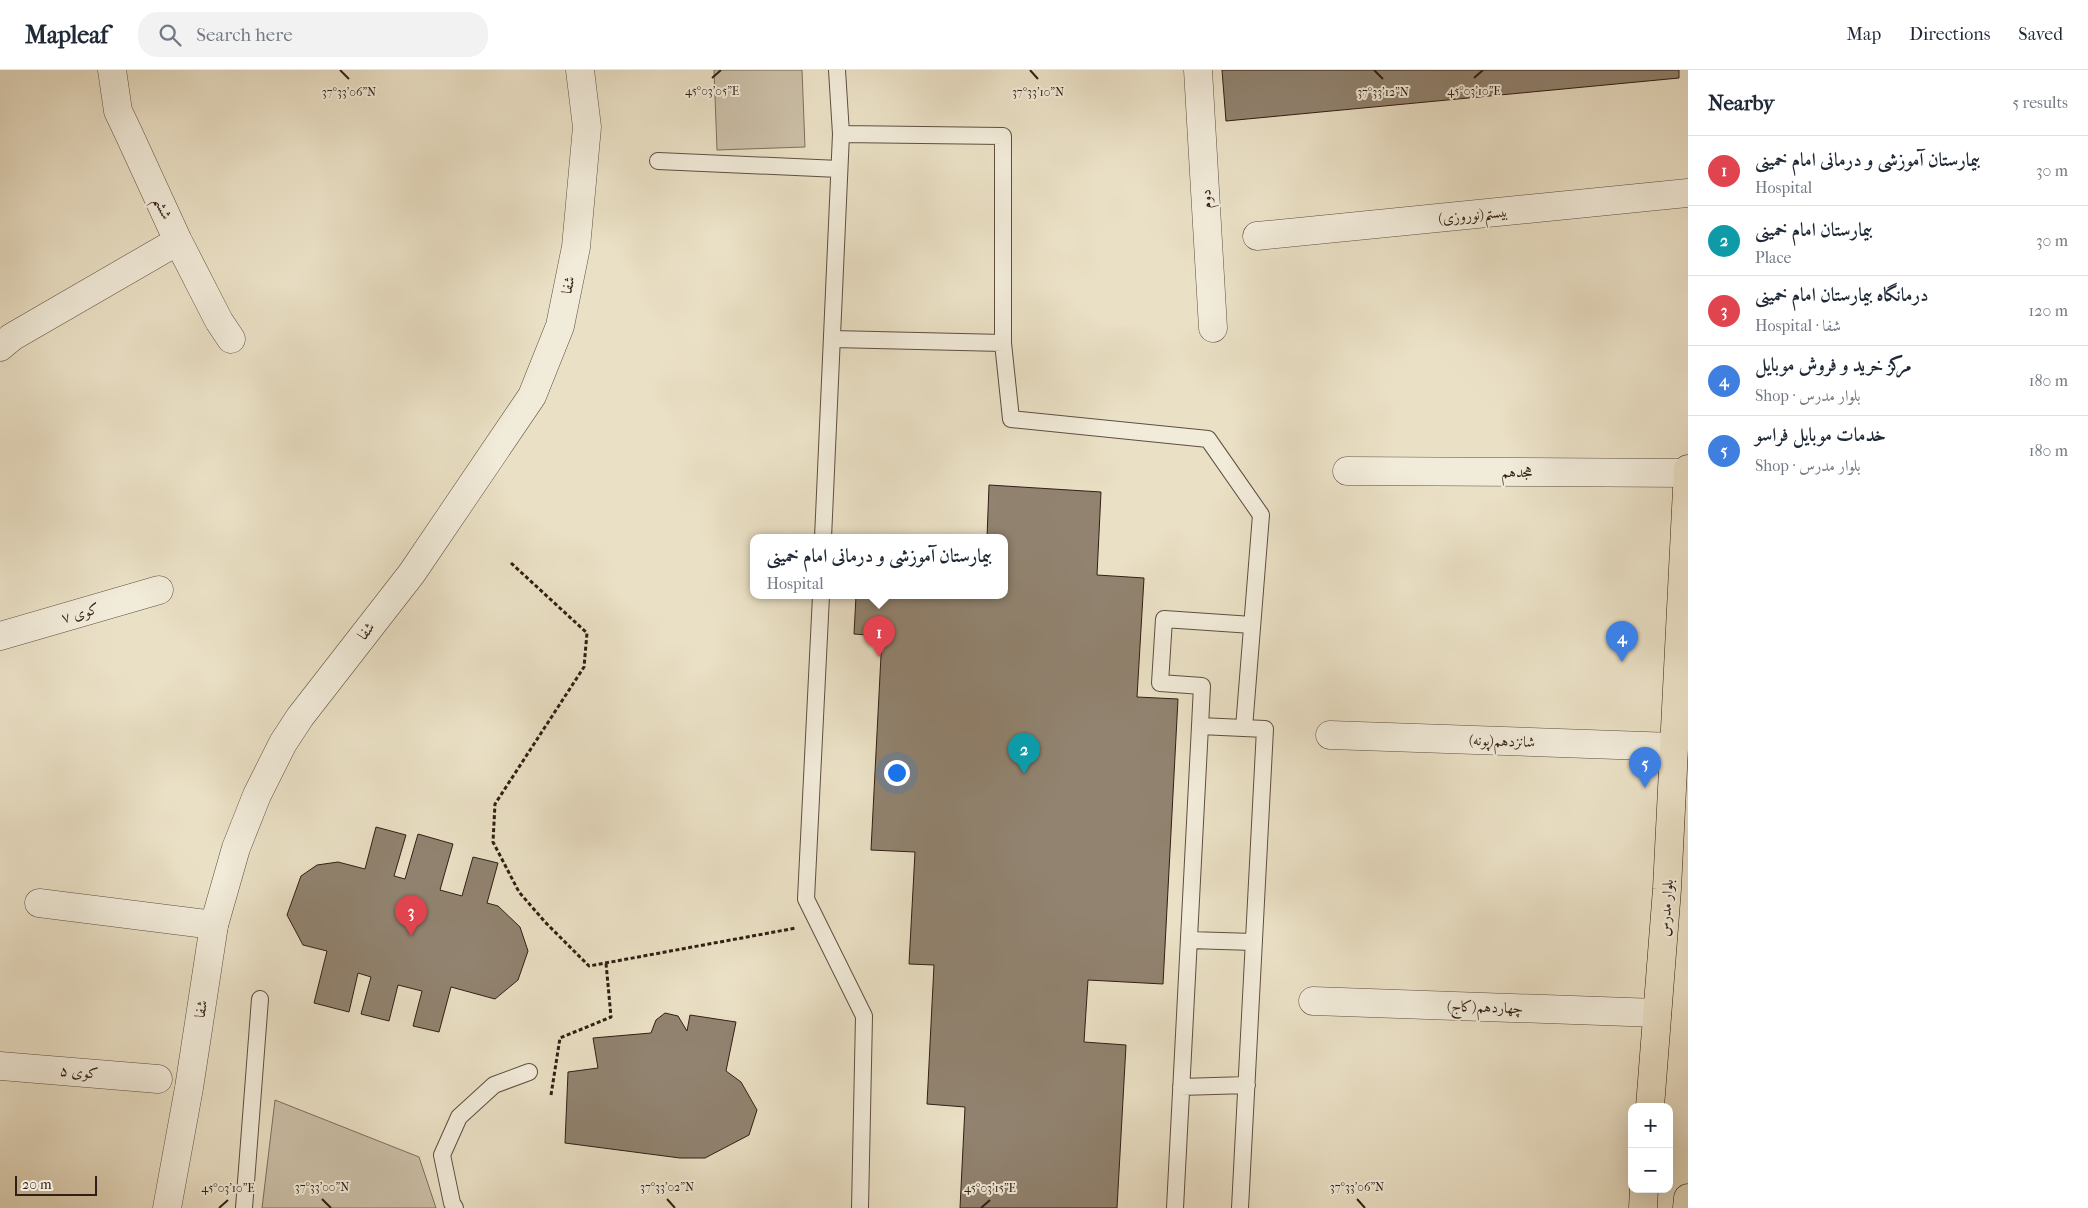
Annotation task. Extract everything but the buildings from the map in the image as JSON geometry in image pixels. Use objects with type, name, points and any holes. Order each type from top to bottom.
[{"type":"main road","name":"بلوار مدرس","points":[[1650,1103],[1658,1013],[1678,889],[1674,746],[1688,469]]},
{"type":"main road","points":[[1642,1208],[1644,1193]]},
{"type":"main road","points":[[1687,1208],[1688,1198]]},
{"type":"street","name":"ششم","points":[[112,70],[118,111],[178,241],[219,321],[231,339]]},
{"type":"street","name":"شفا","points":[[167,1208],[189,1088],[214,925],[236,848],[257,795],[283,743],[300,717],[412,572],[532,396],[560,326],[576,247],[587,127],[580,70]]},
{"type":"street","name":"دوم","points":[[1198,70],[1213,328]]},
{"type":"street","name":"بیستم(نوروزی)","points":[[1257,236],[1688,193]]},
{"type":"street","points":[[0,347],[12,337],[178,241]]},
{"type":"street","name":"هجدهم","points":[[1347,472],[1688,473]]},
{"type":"street","name":"کوی ۷","points":[[0,636],[159,590]]},
{"type":"street","name":"شانزدهم(پونه)","points":[[1330,735],[1674,746]]},
{"type":"street","points":[[39,903],[214,925]]},
{"type":"street","name":"چهاردهم(کاج)","points":[[1313,1001],[1658,1013]]},
{"type":"street","name":"کوی ۵","points":[[0,1066],[158,1079]]},
{"type":"lane","points":[[823,534],[841,134],[837,70]]},
{"type":"lane","points":[[841,134],[1003,136],[1003,343],[1011,419],[1208,439],[1261,515],[1244,728]]},
{"type":"lane","points":[[658,161],[839,169]]},
{"type":"lane","points":[[833,339],[1003,343]]},
{"type":"lane","points":[[820,599],[806,899],[864,1016],[860,1208]]},
{"type":"lane","points":[[1175,1208],[1202,686],[1160,683],[1164,619],[1252,625]]},
{"type":"lane","points":[[1200,726],[1265,729],[1240,1208]]},
{"type":"lane","points":[[1189,940],[1254,942]]},
{"type":"lane","points":[[244,1208],[260,999]]},
{"type":"lane","points":[[455,1208],[442,1155],[459,1117],[494,1085],[529,1072]]},
{"type":"lane","points":[[1182,1088],[1247,1085]]},
{"type":"path","points":[[511,563],[587,633],[584,667],[495,804],[493,842],[519,892],[545,922],[589,966],[818,924]]},
{"type":"path","points":[[551,1095],[560,1038],[611,1016],[606,963]]},
{"type":"shaded area","points":[[714,70],[802,70],[805,147],[717,150]]},
{"type":"shaded area","points":[[275,1100],[419,1157],[436,1208],[262,1208]]},
{"type":"place","name":"بیمارستان آموزشی و درمانی امام خمینی","points":[[879,657]]},
{"type":"place","name":"مرکز خرید و فروش موبایل","points":[[1622,662]]},
{"type":"place","name":"بیمارستان امام خمینی","points":[[1024,774]]},
{"type":"place","name":"خدمات موبایل فراسو","points":[[1645,788]]},
{"type":"place","name":"درمانگاه بیمارستان امام خمینی","points":[[411,936]]}]
